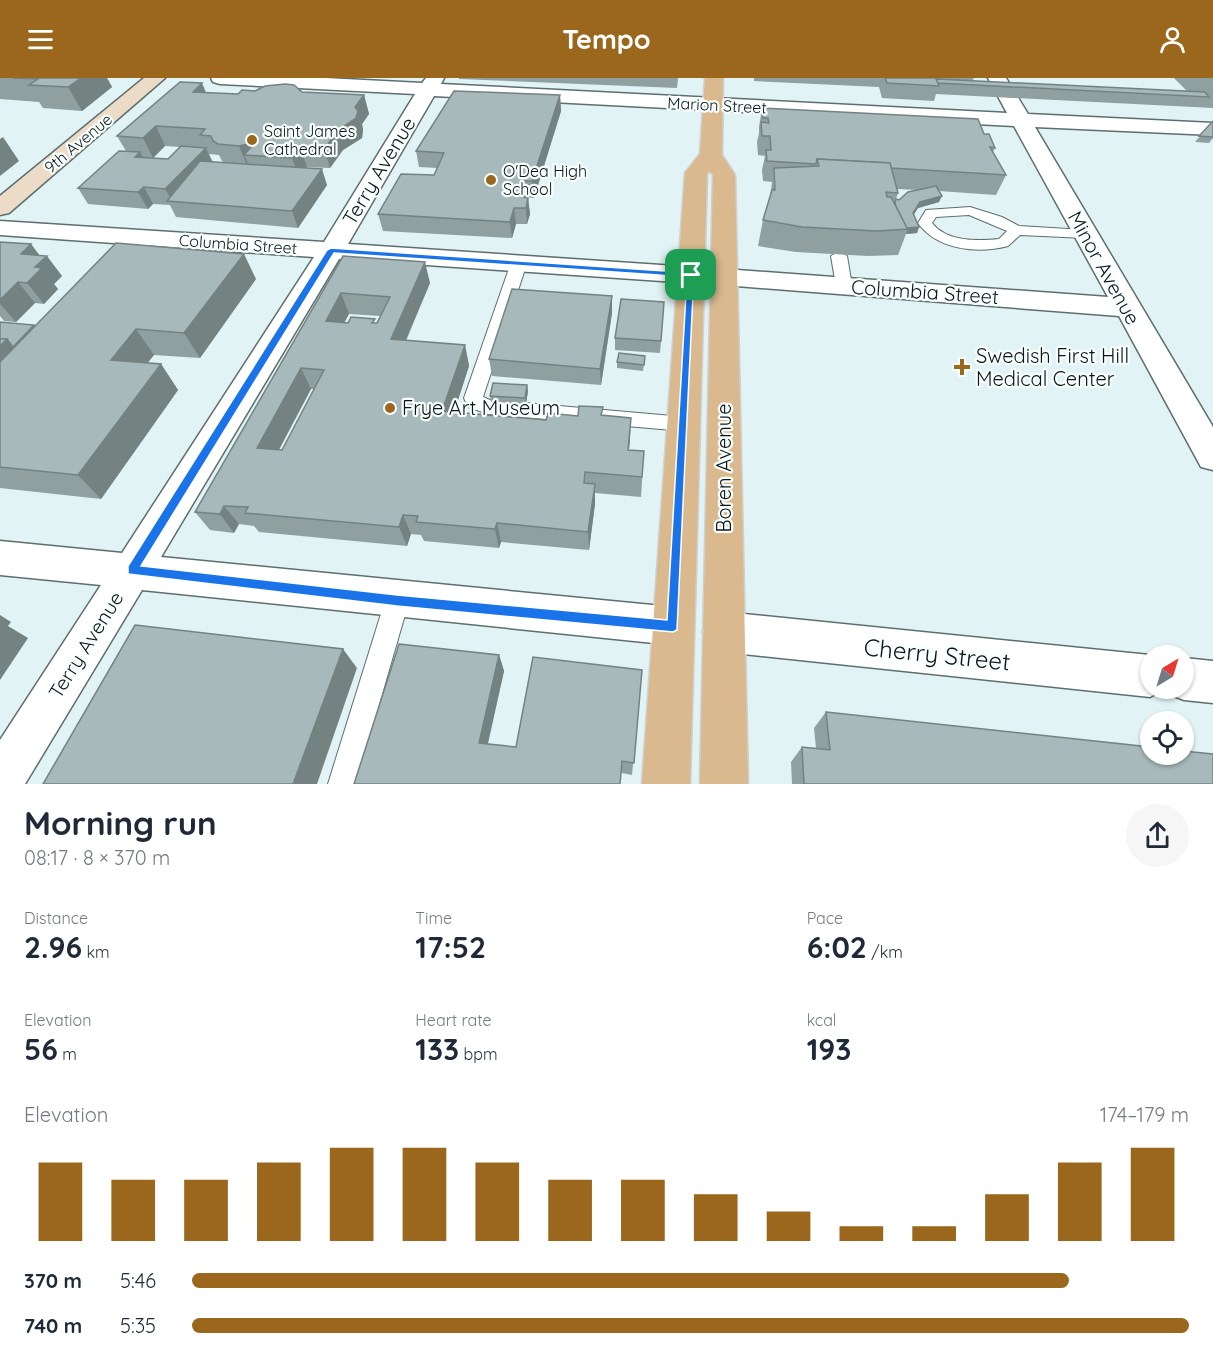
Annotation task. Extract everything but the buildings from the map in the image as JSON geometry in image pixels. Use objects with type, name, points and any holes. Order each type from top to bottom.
[{"type":"main road","name":"Boren Avenue","points":[[714,78],[711,155],[724,175],[723,784]]},
{"type":"main road","name":"Boren Avenue","points":[[666,784],[696,173],[711,155]]},
{"type":"street","name":"9th Avenue","points":[[0,208],[156,78]]},
{"type":"street","name":"Marion Street","points":[[220,78],[432,83],[713,105],[1213,129]]},
{"type":"street","name":"Minor Avenue","points":[[997,78],[1213,457]]},
{"type":"street","name":"Terry Avenue","points":[[0,782],[331,250],[432,83]]},
{"type":"street","name":"Columbia Street","points":[[0,228],[691,275]]},
{"type":"street","name":"Columbia Street","points":[[724,277],[1127,308]]},
{"type":"street","points":[[0,558],[132,570],[397,601],[673,626]]},
{"type":"street","name":"Cherry Street","points":[[724,632],[1140,675]]},
{"type":"street","points":[[1194,680],[1213,682]]},
{"type":"lane","points":[[1016,230],[1003,243],[958,242],[936,236],[928,230],[925,223],[931,213],[938,211],[970,211],[997,220],[1016,230],[1085,234]]},
{"type":"lane","points":[[132,257],[149,238]]},
{"type":"lane","points":[[839,256],[844,286]]},
{"type":"lane","points":[[519,263],[473,398],[475,402],[488,407],[684,424]]},
{"type":"lane","points":[[342,784],[397,601]]},
{"type":"place","name":"Saint James Cathedral","points":[[252,140]]},
{"type":"place","name":"O'Dea High School","points":[[491,180]]},
{"type":"place","name":"Swedish First Hill Medical Center","points":[[962,367]]},
{"type":"place","name":"Frye Art Museum","points":[[390,408]]},
{"type":"route","points":[[331,250],[691,275],[673,626],[397,601],[132,570],[331,250]]}]
